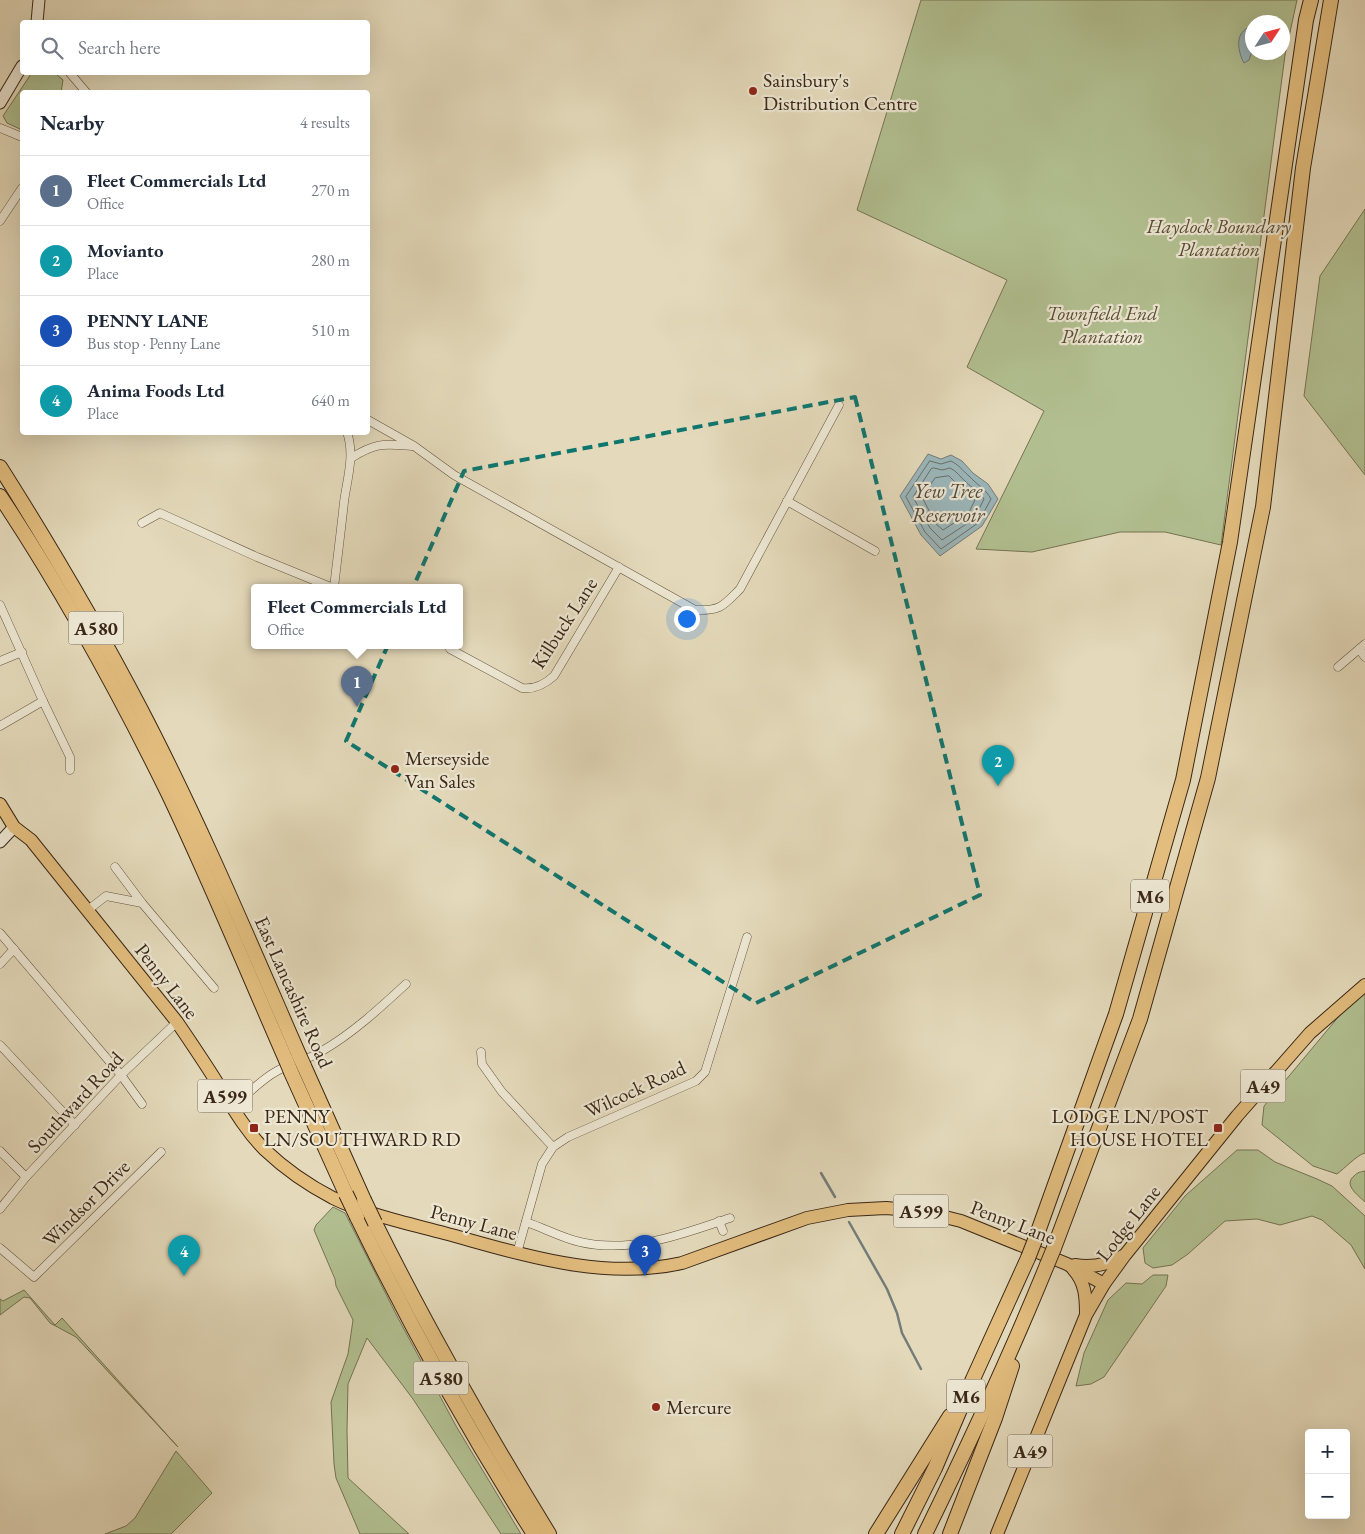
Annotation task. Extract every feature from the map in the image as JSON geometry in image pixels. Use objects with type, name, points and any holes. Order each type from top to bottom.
[{"type":"highway","name":"M6","points":[[902,1534],[935,1468],[1035,1240],[1116,1014],[1183,780],[1230,542],[1286,153],[1306,20],[1311,0]]},
{"type":"highway","name":"M6","points":[[925,1534],[1030,1306],[1054,1248],[1140,1019],[1208,778],[1262,507],[1303,168],[1331,0]]},
{"type":"highway","name":"East Lancashire Road","points":[[0,467],[65,574],[141,709],[192,813],[237,912],[346,1194],[411,1323],[448,1391],[488,1461],[534,1534]]},
{"type":"highway","name":"East Lancashire Road","points":[[0,496],[59,590],[100,662],[167,792],[295,1063],[403,1279],[497,1450],[549,1534]]},
{"type":"highway","points":[[950,1534],[995,1418],[1030,1306]]},
{"type":"highway","points":[[876,1534],[973,1379]]},
{"type":"main road","name":"Penny Lane","points":[[0,804],[14,827],[31,840],[177,1022],[195,1047],[232,1108],[254,1138],[271,1155],[307,1183],[334,1198],[381,1217],[517,1253],[561,1263],[595,1268],[648,1269],[682,1264],[807,1218],[848,1210],[886,1208],[921,1211],[961,1221],[1010,1240],[1068,1264],[1104,1284]]},
{"type":"main road","name":"Lodge Lane","points":[[997,1534],[1086,1315],[1104,1284],[1125,1254],[1237,1116],[1304,1040],[1365,985]]},
{"type":"main road","name":"A599","points":[[1068,1264],[1084,1267],[1101,1265],[1109,1263],[1125,1254]]},
{"type":"main road","points":[[1068,1264],[1082,1282],[1086,1315]]},
{"type":"street","points":[[37,20],[39,0]]},
{"type":"street","points":[[0,104],[20,69]]},
{"type":"street","points":[[72,75],[84,90]]},
{"type":"street","points":[[0,128],[20,136]]},
{"type":"street","points":[[0,221],[20,191]]},
{"type":"street","name":"Kilbuck Lane","points":[[370,421],[414,446],[454,476],[696,610],[712,611],[724,605],[740,589],[839,405]]},
{"type":"street","points":[[333,584],[351,458],[347,435]]},
{"type":"street","points":[[351,458],[367,448],[381,444],[414,446]]},
{"type":"street","points":[[787,501],[875,551]]},
{"type":"street","points":[[142,523],[160,513],[324,584]]},
{"type":"street","name":"Kilbuck Lane","points":[[450,649],[522,688],[535,688],[546,683],[554,676],[619,567]]},
{"type":"street","points":[[0,605],[70,757],[70,770]]},
{"type":"street","points":[[1338,667],[1362,646],[1365,658]]},
{"type":"street","points":[[0,661],[22,652]]},
{"type":"street","points":[[0,726],[43,701]]},
{"type":"street","points":[[0,842],[14,827]]},
{"type":"street","points":[[114,867],[214,988]]},
{"type":"street","points":[[88,910],[106,896],[142,903]]},
{"type":"street","points":[[0,933],[121,1075],[142,1104]]},
{"type":"street","name":"Wilcock Road","points":[[517,1253],[542,1164],[553,1147],[568,1137],[696,1081],[705,1072],[746,937]]},
{"type":"street","points":[[0,964],[14,949]]},
{"type":"street","points":[[232,1108],[279,1070],[321,1052],[338,1041],[376,1012],[406,984]]},
{"type":"street","name":"Southward Road","points":[[0,1209],[26,1177],[121,1075],[177,1022]]},
{"type":"street","points":[[0,1045],[75,1125]]},
{"type":"street","points":[[481,1052],[482,1064],[502,1092],[553,1147]]},
{"type":"street","points":[[0,1151],[26,1177]]},
{"type":"street","name":"Windsor Drive","points":[[0,1248],[34,1277],[161,1152]]},
{"type":"street","points":[[526,1222],[580,1242],[627,1246],[660,1240],[730,1218]]},
{"type":"street","points":[[719,1221],[723,1231]]},
{"type":"highlighted area","points":[[855,397],[980,895],[756,1003],[346,741],[464,471]]},
{"type":"green space","name":"Townfield End Plantation","points":[[921,0],[1297,0],[1290,32],[1290,15],[1245,15],[1245,60],[1284,60],[1221,545],[1165,532],[1120,532],[1032,552],[976,549],[1044,411],[967,367],[1007,280],[857,210]]},
{"type":"green space","points":[[30,75],[57,75],[63,80],[61,90],[20,90]]},
{"type":"green space","points":[[20,90],[20,129],[7,123],[3,116]]},
{"type":"green space","points":[[1365,209],[1365,475],[1304,396],[1320,276]]},
{"type":"green space","points":[[1365,992],[1365,1153],[1337,1174],[1313,1166],[1262,1125],[1264,1106],[1345,1009]]},
{"type":"green space","points":[[1237,1150],[1258,1150],[1275,1162],[1332,1186],[1365,1216],[1365,1269],[1351,1245],[1322,1220],[1312,1216],[1280,1225],[1257,1219],[1225,1221],[1188,1254],[1172,1265],[1153,1268],[1145,1263],[1143,1248],[1185,1196]]},
{"type":"green space","points":[[1365,1171],[1365,1202],[1353,1190],[1350,1183],[1355,1175]]},
{"type":"green space","points":[[333,1207],[345,1213],[398,1318],[456,1426],[521,1534],[501,1534],[413,1399],[367,1338],[348,1384],[348,1478],[409,1534],[360,1534],[336,1478],[331,1402],[348,1354],[353,1320],[336,1286],[335,1279],[314,1230],[316,1225]]},
{"type":"green space","points":[[1153,1275],[1168,1275],[1166,1286],[1104,1377],[1091,1384],[1076,1386],[1084,1353],[1108,1300],[1126,1283],[1142,1284]]},
{"type":"green space","points":[[24,1290],[55,1325],[62,1318],[178,1447],[76,1337],[50,1323],[30,1298],[24,1297],[0,1315],[0,1299],[3,1301]]},
{"type":"green space","points":[[176,1451],[212,1493],[171,1534],[105,1534],[126,1526],[135,1518]]},
{"type":"water","points":[[1245,30],[1245,60],[1249,60],[1244,63],[1239,45],[1241,33]]},
{"type":"water","name":"Yew Tree Reservoir","points":[[928,454],[941,459],[951,455],[962,461],[973,473],[988,484],[998,499],[982,526],[940,556],[921,535],[900,496]]},
{"type":"waterway","points":[[821,1173],[835,1197]]},
{"type":"waterway","points":[[849,1222],[887,1289],[897,1313],[902,1333],[921,1369]]},
{"type":"place","name":"Sainsbury's Distribution Centre","points":[[753,91]]},
{"type":"place","name":"Fleet Commercials Ltd","points":[[357,707]]},
{"type":"place","name":"Merseyside Van Sales","points":[[395,769]]},
{"type":"place","name":"Movianto","points":[[998,786]]},
{"type":"place","name":"PENNY LN/SOUTHWARD RD","points":[[254,1128]]},
{"type":"place","name":"LODGE LN/POST HOUSE HOTEL","points":[[1218,1128]]},
{"type":"place","name":"Anima Foods Ltd","points":[[184,1276]]},
{"type":"place","name":"PENNY LANE","points":[[645,1276]]},
{"type":"place","name":"Mercure","points":[[656,1407]]},
{"type":"park label","name":"Haydock Boundary Plantation","points":[[1219,238]]}]
